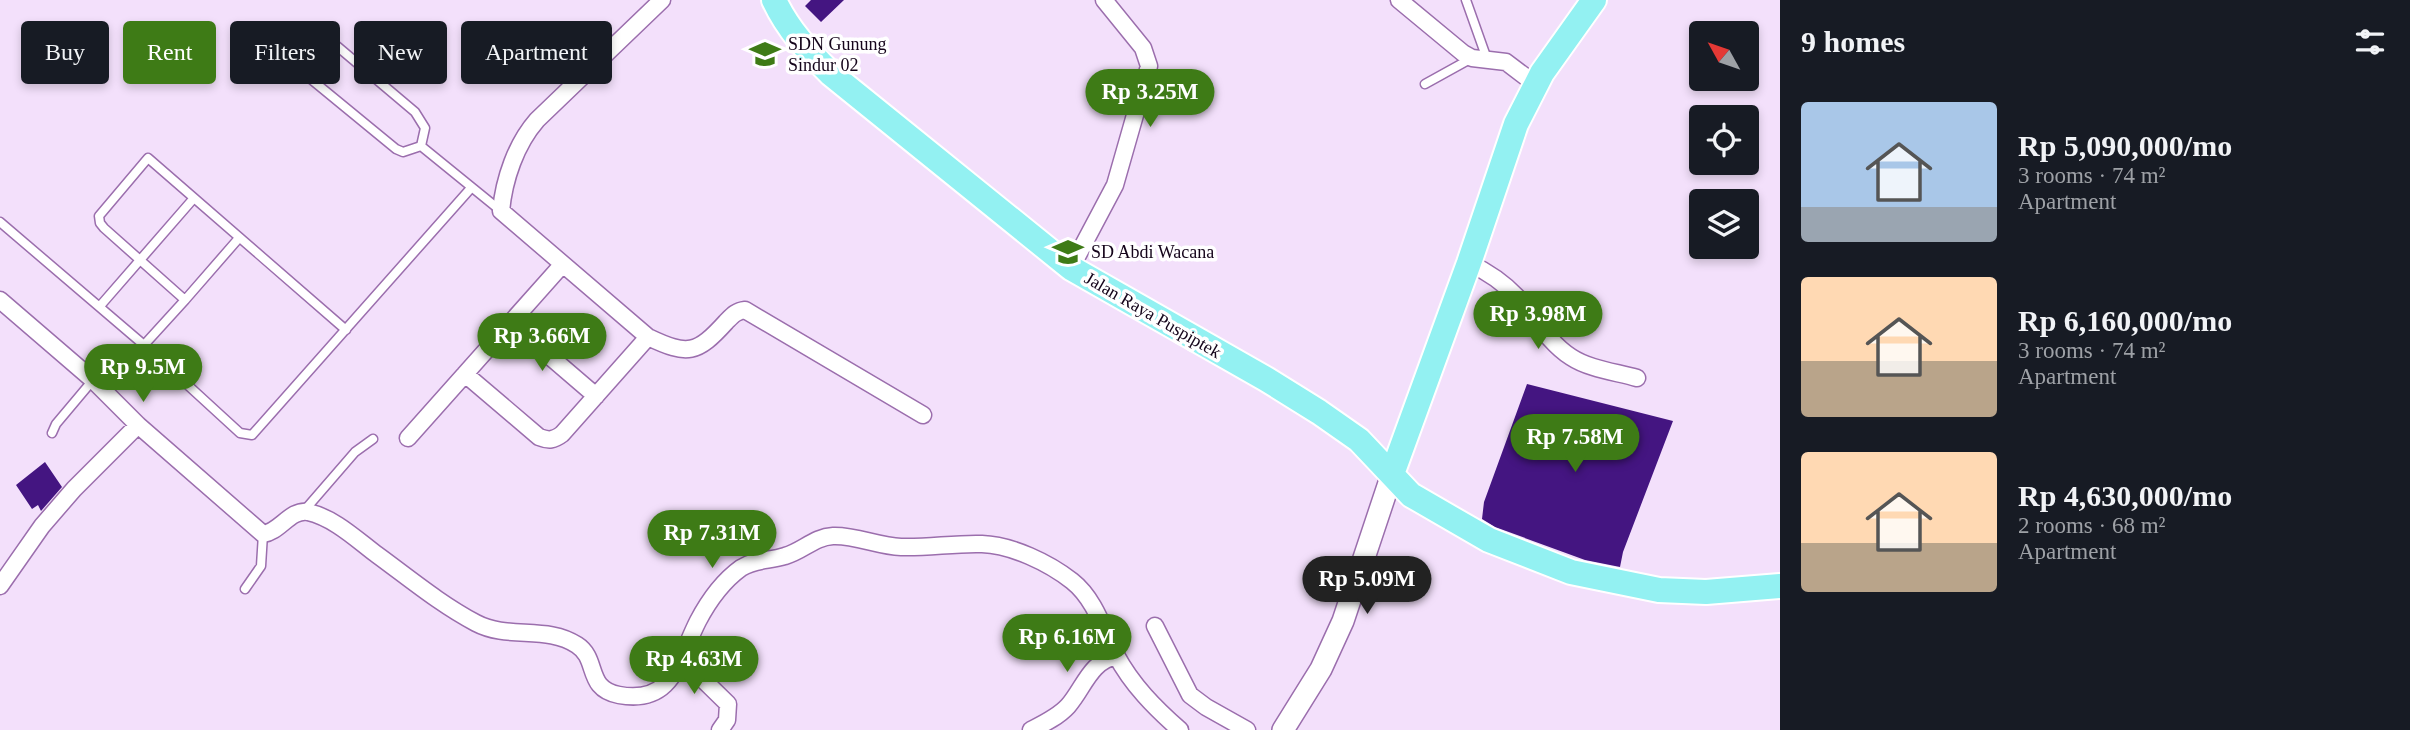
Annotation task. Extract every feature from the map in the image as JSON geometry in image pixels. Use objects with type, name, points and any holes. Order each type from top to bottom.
[{"type":"main road","name":"Jalan Raya Puspiptek","points":[[774,0],[791,31],[831,74],[1071,268],[1319,412],[1359,440],[1411,495],[1489,540],[1571,572],[1659,590],[1706,592],[1780,586]]},
{"type":"main road","points":[[1283,730],[1321,669],[1335,639],[1469,263],[1505,151],[1535,84],[1594,0]]},
{"type":"street","points":[[662,0],[523,136],[514,157],[501,211],[648,337],[674,347],[698,348],[732,316],[745,310],[923,415]]},
{"type":"street","points":[[1071,268],[1115,185],[1149,66],[1143,48],[1104,0]]},
{"type":"street","points":[[1399,0],[1463,53],[1506,62],[1535,84]]},
{"type":"street","points":[[1469,263],[1487,272],[1514,294],[1560,349],[1570,357],[1580,363],[1637,378]]},
{"type":"street","points":[[408,438],[562,265]]},
{"type":"street","points":[[0,300],[263,534],[270,533],[294,515],[303,512],[330,520],[446,606],[479,625],[492,631],[555,636],[577,645],[589,660],[594,679],[601,688],[613,694],[632,697],[649,695],[669,682],[713,596],[727,579],[758,560],[785,557],[817,539],[836,536],[898,547],[982,544],[1018,552],[1074,583],[1098,616],[1130,679],[1159,712],[1180,730]]},
{"type":"street","points":[[511,323],[596,396]]},
{"type":"street","points":[[465,374],[539,437],[548,440],[562,434],[648,337]]},
{"type":"street","points":[[0,586],[43,526],[74,489],[138,425]]},
{"type":"street","points":[[1155,626],[1190,695],[1247,730]]},
{"type":"street","points":[[1031,730],[1069,705],[1095,667],[1116,656]]},
{"type":"street","points":[[682,659],[728,704],[727,720],[720,730]]},
{"type":"lane","points":[[1424,83],[1479,58],[1466,0]]},
{"type":"lane","points":[[340,49],[415,112],[425,128],[421,146]]},
{"type":"lane","points":[[317,84],[396,149],[404,152],[421,146]]},
{"type":"lane","points":[[421,146],[501,211]]},
{"type":"lane","points":[[185,300],[100,222],[99,216],[148,158],[346,330]]},
{"type":"lane","points":[[0,222],[100,306],[240,433],[252,435],[471,188]]},
{"type":"lane","points":[[100,306],[194,198]]},
{"type":"lane","points":[[144,345],[239,238]]},
{"type":"lane","points":[[52,433],[56,424],[93,380]]},
{"type":"lane","points":[[303,512],[355,452],[373,439]]},
{"type":"lane","points":[[245,589],[261,566],[263,534]]},
{"type":"building","points":[[811,0],[844,0],[821,22],[805,6]]},
{"type":"building","points":[[1527,384],[1673,421],[1623,552],[1620,567],[1585,560],[1495,527],[1482,519],[1484,502]]},
{"type":"building","points":[[45,462],[62,487],[41,511],[38,505],[32,509],[16,485]]},
{"type":"place","name":"SDN Gunung Sindur 02","points":[[765,54]]},
{"type":"place","name":"SD Abdi Wacana","points":[[1068,252]]}]
